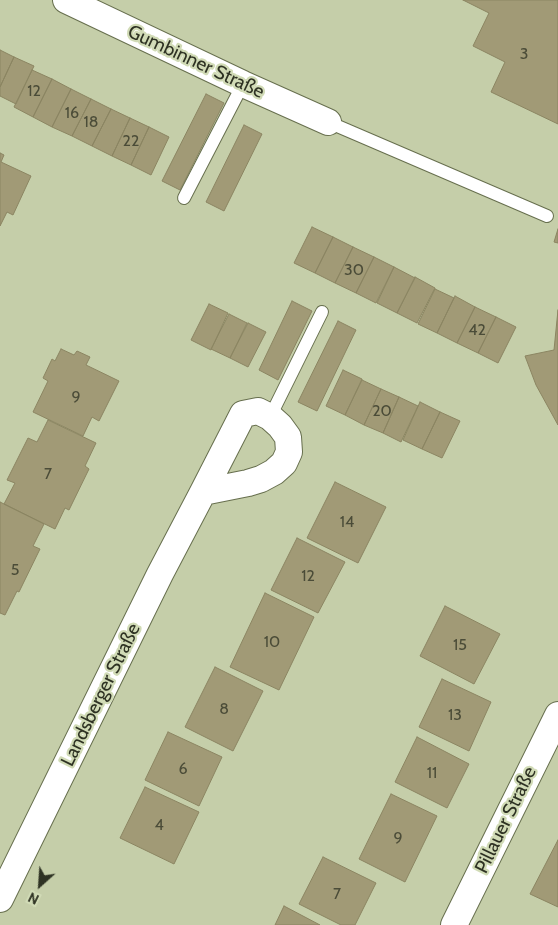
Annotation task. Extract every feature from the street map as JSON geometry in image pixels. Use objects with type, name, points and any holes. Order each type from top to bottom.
[{"type":"street","name":"Gumbinner Straße","points":[[66,0],[328,122]]},
{"type":"street","name":"Landsberger Straße","points":[[0,899],[160,574],[243,414],[258,411],[270,417]]},
{"type":"street","points":[[203,492],[248,483],[274,472],[284,463],[289,452],[288,437],[270,417]]},
{"type":"street","name":"Pillauer Straße","points":[[454,925],[558,715]]},
{"type":"lane","points":[[184,198],[243,84]]},
{"type":"lane","points":[[328,122],[548,216]]},
{"type":"lane","points":[[270,417],[322,312]]},
{"type":"building","points":[[463,0],[558,0],[558,124],[491,92],[505,62],[473,46],[489,13]]},
{"type":"building","points":[[0,50],[14,57],[0,87]]},
{"type":"building","points":[[14,57],[34,66],[16,104],[0,96],[0,87]]},
{"type":"building","points":[[32,70],[52,79],[33,117],[14,107]]},
{"type":"building","points":[[52,79],[71,89],[52,127],[33,117]]},
{"type":"building","points":[[71,89],[91,99],[72,136],[52,127]]},
{"type":"building","points":[[206,94],[224,103],[180,190],[162,181]]},
{"type":"building","points":[[91,99],[111,109],[92,146],[72,136]]},
{"type":"building","points":[[111,109],[130,118],[112,156],[92,146]]},
{"type":"building","points":[[130,118],[149,127],[131,165],[112,156]]},
{"type":"building","points":[[244,125],[262,134],[224,211],[206,202]]},
{"type":"building","points":[[149,127],[169,137],[151,175],[131,165]]},
{"type":"building","points":[[0,153],[4,155],[1,162],[31,176],[13,215],[7,212],[0,226]]},
{"type":"building","points":[[312,227],[333,237],[315,273],[294,263]]},
{"type":"building","points":[[558,229],[558,243],[554,242]]},
{"type":"building","points":[[333,237],[353,247],[335,283],[315,273]]},
{"type":"building","points":[[353,247],[374,257],[356,293],[335,283]]},
{"type":"building","points":[[374,257],[394,267],[376,303],[356,293]]},
{"type":"building","points":[[394,267],[415,278],[397,313],[377,303]]},
{"type":"building","points":[[415,277],[435,288],[417,323],[397,313]]},
{"type":"building","points":[[435,289],[454,298],[437,333],[418,324]]},
{"type":"building","points":[[455,296],[475,307],[457,343],[437,333]]},
{"type":"building","points":[[292,301],[312,311],[278,380],[259,370]]},
{"type":"building","points":[[209,304],[228,313],[211,350],[191,340]]},
{"type":"building","points":[[475,307],[496,317],[478,353],[457,343]]},
{"type":"building","points":[[558,310],[558,425],[536,385],[525,356],[554,350]]},
{"type":"building","points":[[229,314],[247,323],[230,358],[211,349]]},
{"type":"building","points":[[496,317],[516,327],[498,363],[478,353]]},
{"type":"building","points":[[338,321],[356,330],[317,411],[298,402]]},
{"type":"building","points":[[248,323],[266,332],[248,367],[230,358]]},
{"type":"building","points":[[61,349],[74,355],[77,351],[90,357],[86,365],[119,381],[99,421],[92,417],[83,436],[33,412],[48,381],[43,378],[52,359],[55,361]]},
{"type":"building","points":[[343,370],[362,379],[345,415],[326,406]]},
{"type":"building","points":[[362,380],[381,389],[364,425],[345,415]]},
{"type":"building","points":[[381,389],[399,397],[383,433],[364,425]]},
{"type":"building","points":[[399,397],[418,406],[401,442],[383,433]]},
{"type":"building","points":[[420,402],[440,412],[422,449],[403,440]]},
{"type":"building","points":[[440,412],[460,421],[442,458],[422,449]]},
{"type":"building","points":[[48,420],[96,443],[85,466],[89,469],[69,510],[65,508],[55,529],[4,504],[15,483],[7,480],[28,438],[37,442]]},
{"type":"building","points":[[335,482],[386,507],[358,563],[307,538]]},
{"type":"building","points":[[0,502],[44,524],[33,546],[40,549],[19,592],[17,591],[5,615],[0,613]]},
{"type":"building","points":[[297,538],[345,562],[318,613],[271,590]]},
{"type":"building","points":[[265,593],[314,617],[279,690],[230,667]]},
{"type":"building","points":[[445,606],[500,634],[474,684],[420,656]]},
{"type":"building","points":[[215,667],[263,691],[233,751],[185,727]]},
{"type":"building","points":[[442,679],[491,702],[469,751],[419,727]]},
{"type":"building","points":[[168,732],[222,757],[199,806],[145,780]]},
{"type":"building","points":[[417,737],[469,764],[447,808],[395,782]]},
{"type":"building","points":[[145,787],[199,812],[174,864],[120,838]]},
{"type":"building","points":[[391,794],[437,816],[405,882],[359,859]]},
{"type":"building","points":[[558,840],[558,907],[530,894]]},
{"type":"building","points":[[323,857],[376,883],[355,925],[341,925],[299,904]]},
{"type":"building","points":[[284,906],[320,925],[275,925]]}]
